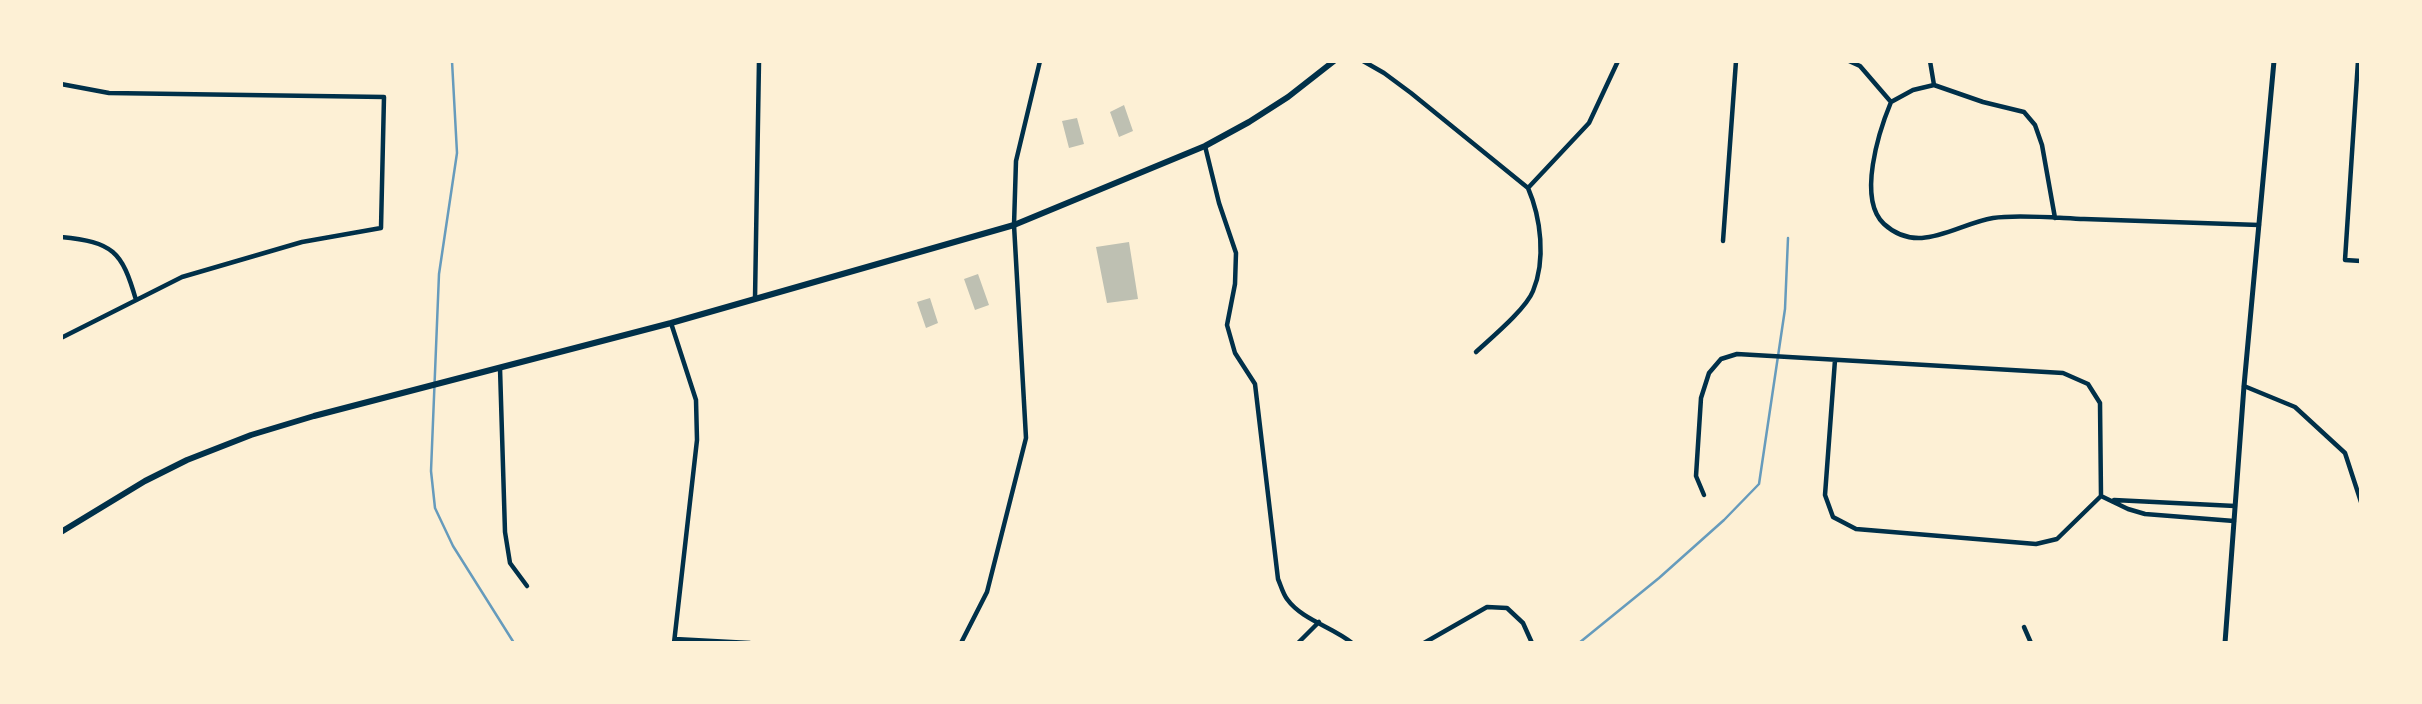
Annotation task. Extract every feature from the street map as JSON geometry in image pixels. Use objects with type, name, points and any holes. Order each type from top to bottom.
[{"type":"main road","points":[[61,532],[145,481],[187,460],[301,419],[671,323],[1014,225],[1205,146],[1289,97],[1334,61]]},
{"type":"street","points":[[755,299],[759,61]]},
{"type":"street","points":[[961,643],[986,592],[1026,438],[1014,225],[1016,161],[1040,61]]},
{"type":"street","points":[[1363,61],[1411,93],[1528,188],[1536,206],[1539,260],[1533,293],[1476,352]]},
{"type":"street","points":[[1528,188],[1589,123],[1618,61]]},
{"type":"street","points":[[1723,241],[1736,61]]},
{"type":"street","points":[[1849,61],[1860,66],[1891,102]]},
{"type":"street","points":[[1930,61],[1934,85]]},
{"type":"street","points":[[2225,643],[2244,386],[2274,61]]},
{"type":"street","points":[[2358,61],[2345,260],[2361,261]]},
{"type":"street","points":[[61,84],[109,93],[384,97],[381,228],[302,242],[182,277],[61,338]]},
{"type":"street","points":[[2055,218],[2042,145],[2035,125],[2024,112],[1983,102],[1934,85],[1913,90],[1891,102],[1878,142],[1871,181],[1871,198],[1882,223],[1902,237],[1938,237],[1993,218],[2259,225]]},
{"type":"street","points":[[1205,146],[1219,203],[1236,253],[1235,284],[1227,325],[1235,353],[1255,384],[1278,579],[1292,604],[1352,643]]},
{"type":"street","points":[[61,237],[87,240],[106,246],[127,268],[136,300]]},
{"type":"street","points":[[671,323],[696,400],[696,440],[675,641],[750,643]]},
{"type":"street","points":[[1704,495],[1696,476],[1701,398],[1709,373],[1721,359],[1737,354],[2063,373],[2088,384],[2100,403],[2101,496],[2057,539],[2036,544],[1856,529],[1842,523],[1833,517],[1825,495],[1835,360]]},
{"type":"street","points":[[500,368],[505,532],[510,564],[527,586]]},
{"type":"street","points":[[2244,386],[2295,407],[2345,453],[2361,502]]},
{"type":"street","points":[[2101,496],[2145,514],[2234,521]]},
{"type":"street","points":[[2113,500],[2235,506]]},
{"type":"street","points":[[1424,643],[1487,607],[1507,608],[1523,624],[1532,643]]},
{"type":"street","points":[[1298,643],[1319,622]]},
{"type":"street","points":[[2024,626],[2031,643]]},
{"type":"building","points":[[1124,105],[1133,131],[1119,137],[1110,112]]},
{"type":"building","points":[[1077,118],[1084,144],[1069,148],[1062,121]]},
{"type":"building","points":[[1129,242],[1138,299],[1107,303],[1096,247]]},
{"type":"building","points":[[978,274],[989,305],[975,310],[964,279]]},
{"type":"building","points":[[930,298],[938,323],[926,328],[917,302]]},
{"type":"waterway","points":[[452,61],[457,153],[439,274],[431,471],[435,508],[453,546],[514,643]]},
{"type":"waterway","points":[[1579,643],[1659,578],[1724,520],[1759,484],[1785,309],[1788,238]]}]
